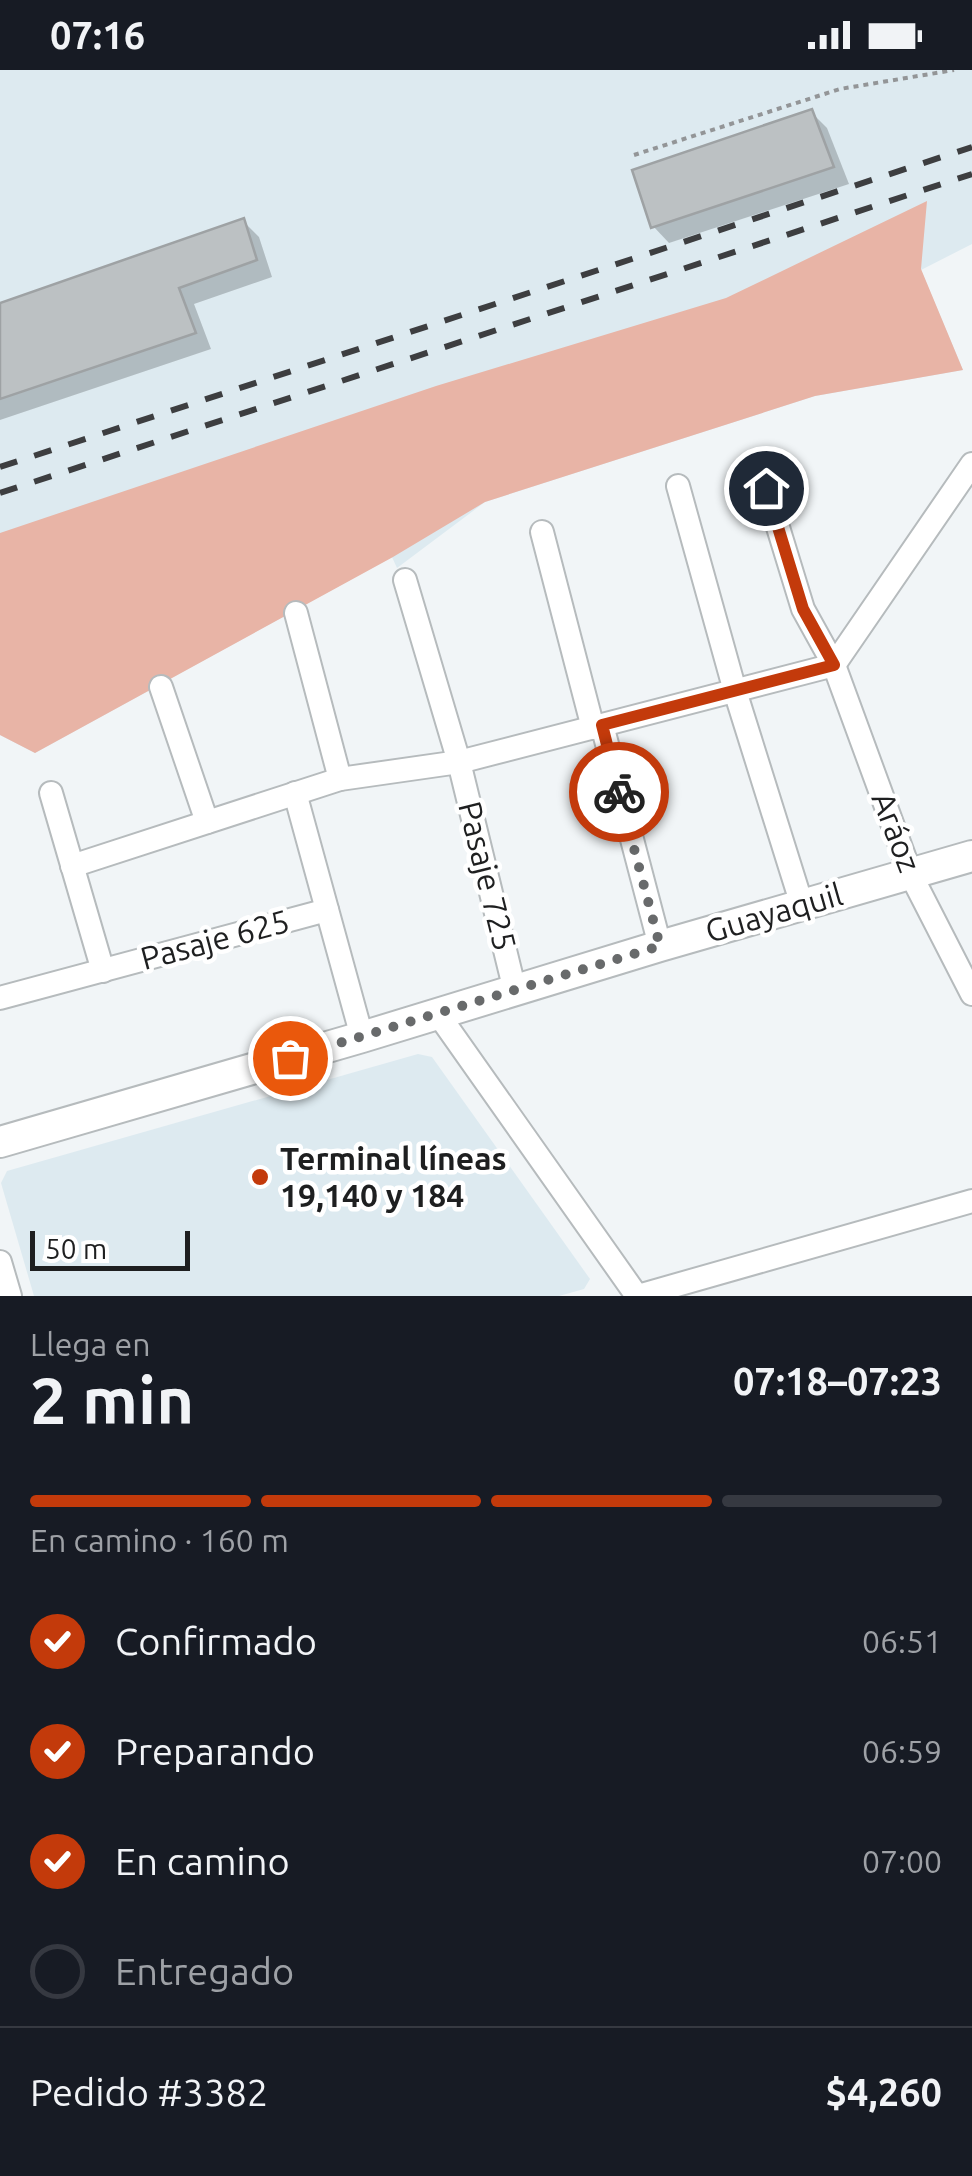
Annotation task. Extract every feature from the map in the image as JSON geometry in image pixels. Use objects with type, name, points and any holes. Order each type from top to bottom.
[{"type":"street","points":[[72,866],[340,779],[459,762],[834,665],[972,464]]},
{"type":"street","points":[[678,486],[735,691],[802,905]]},
{"type":"street","name":"Aráoz","points":[[766,488],[803,609],[834,665],[911,874],[972,994]]},
{"type":"street","points":[[542,532],[660,946]]},
{"type":"street","name":"Pasaje 725","points":[[405,580],[459,762],[516,991]]},
{"type":"street","points":[[296,613],[340,779]]},
{"type":"street","points":[[161,688],[207,822]]},
{"type":"street","points":[[295,793],[362,1037]]},
{"type":"street","points":[[50,794],[104,971]]},
{"type":"street","name":"Guayaquil","points":[[0,1142],[972,856]]},
{"type":"street","name":"Pasaje 625","points":[[0,998],[326,910]]},
{"type":"street","points":[[438,1014],[637,1296],[972,1201]]},
{"type":"street","points":[[0,1262],[10,1296]]},
{"type":"path","points":[[634,155],[840,90],[954,70]]},
{"type":"shaded area","points":[[0,70],[972,70],[972,244],[921,270],[963,370],[815,396],[485,502],[397,568],[392,557],[35,753],[0,735]]},
{"type":"shaded area","points":[[927,201],[921,269],[963,370],[815,396],[485,502],[393,557],[35,753],[0,735],[0,533],[436,386],[726,298]]},
{"type":"shaded area","name":"Terminal líneas 19,140 y 184","points":[[418,1054],[432,1057],[590,1279],[584,1289],[559,1296],[34,1296],[1,1183],[7,1171]]},
{"type":"building","points":[[812,109],[834,167],[651,228],[632,170]]},
{"type":"building","points":[[244,218],[257,260],[179,288],[196,333],[0,399],[0,303]]},
{"type":"railway","points":[[0,467],[972,147]]},
{"type":"railway","points":[[0,493],[972,174]]},
{"type":"way so far","points":[[290,1058],[660,946],[619,792]]},
{"type":"place","name":"Terminal líneas 19,140 y 184","points":[[260,1177]]},
{"type":"route","points":[[619,792],[602,725],[834,665],[803,609],[766,488]]}]
